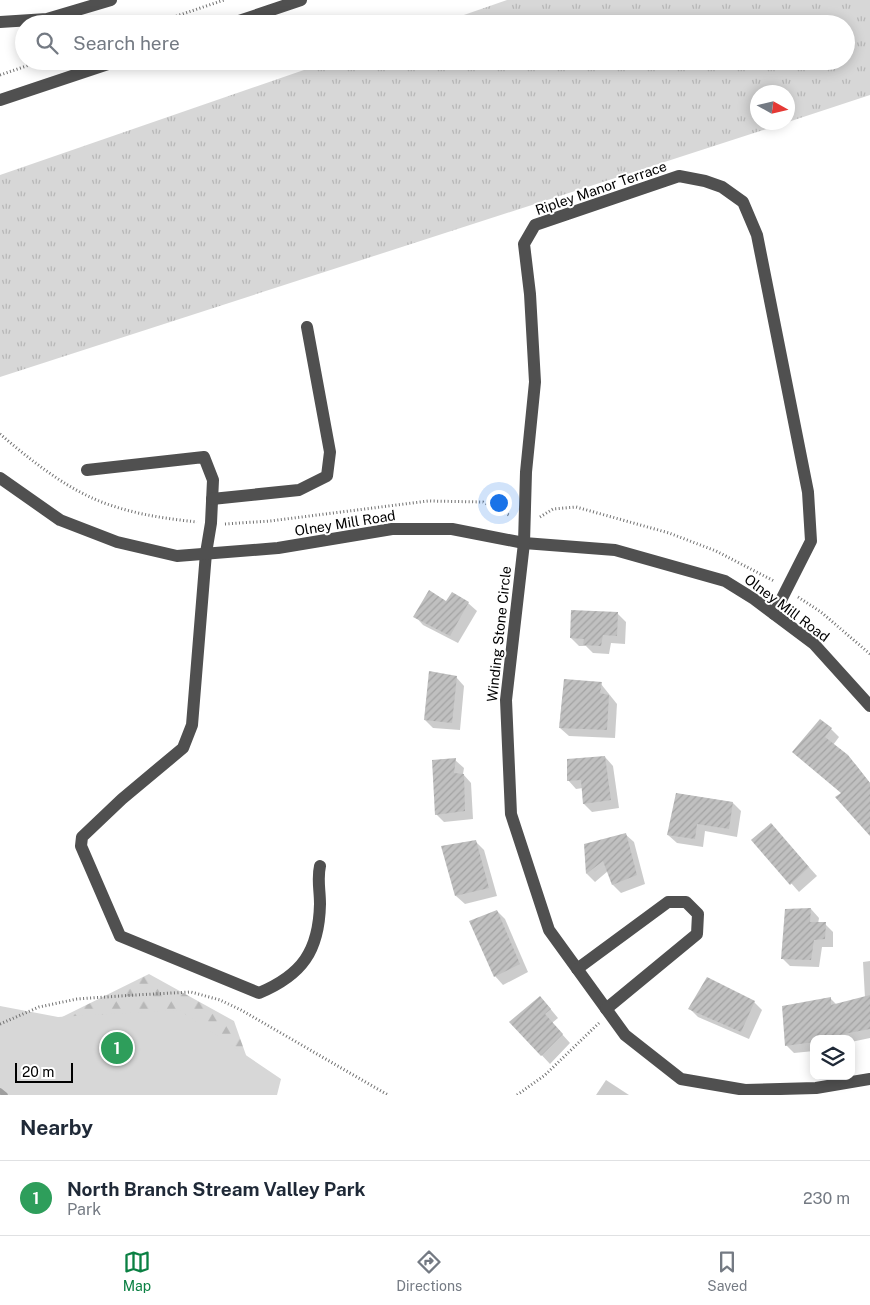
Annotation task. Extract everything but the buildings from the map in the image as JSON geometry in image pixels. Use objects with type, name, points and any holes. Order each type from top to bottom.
[{"type":"street","points":[[60,15],[111,0]]},
{"type":"street","points":[[257,15],[301,0]]},
{"type":"street","points":[[0,22],[15,21]]},
{"type":"street","points":[[0,100],[90,70]]},
{"type":"street","name":"Ripley Manor Terrace","points":[[524,543],[526,472],[535,382],[530,294],[524,244],[535,225],[679,176],[705,181],[722,187],[743,202],[757,235],[808,492],[811,541],[774,614]]},
{"type":"street","points":[[212,499],[299,490],[327,476],[330,452],[307,326]]},
{"type":"street","points":[[87,470],[204,457],[213,480],[192,725],[183,748],[122,799],[82,837],[81,846],[120,936],[259,993],[278,985],[302,967],[318,937],[320,903],[317,877],[320,866]]},
{"type":"street","name":"Olney Mill Road","points":[[0,478],[60,520],[117,542],[177,556],[278,548],[392,529],[452,529],[524,543],[615,550],[725,581],[814,644],[870,706]]},
{"type":"street","name":"Winding Stone Circle","points":[[524,543],[506,700],[511,814],[549,930],[625,1035],[681,1080],[744,1090],[816,1088],[870,1079]]},
{"type":"street","points":[[577,969],[668,902],[686,902],[698,914],[696,934],[608,1011]]},
{"type":"path","points":[[180,15],[224,0]]},
{"type":"path","points":[[0,75],[15,70]]},
{"type":"path","points":[[0,1024],[39,1007],[77,999],[191,992],[241,1010],[388,1095]]},
{"type":"path","points":[[517,1095],[545,1074],[608,1011]]},
{"type":"green space","points":[[507,0],[870,0],[870,95],[795,120],[795,85],[750,85],[750,130],[763,130],[0,377],[0,175],[304,70],[855,70],[855,15],[464,15]]},
{"type":"green space","points":[[149,974],[234,1021],[260,1095],[0,1095],[0,1019],[60,1018]]},
{"type":"green space","points":[[0,1006],[58,1017],[179,1010],[281,1079],[277,1095],[0,1095]]},
{"type":"waterway","points":[[0,1091],[5,1095]]},
{"type":"place","name":"North Branch Stream Valley Park","points":[[117,1048]]}]
